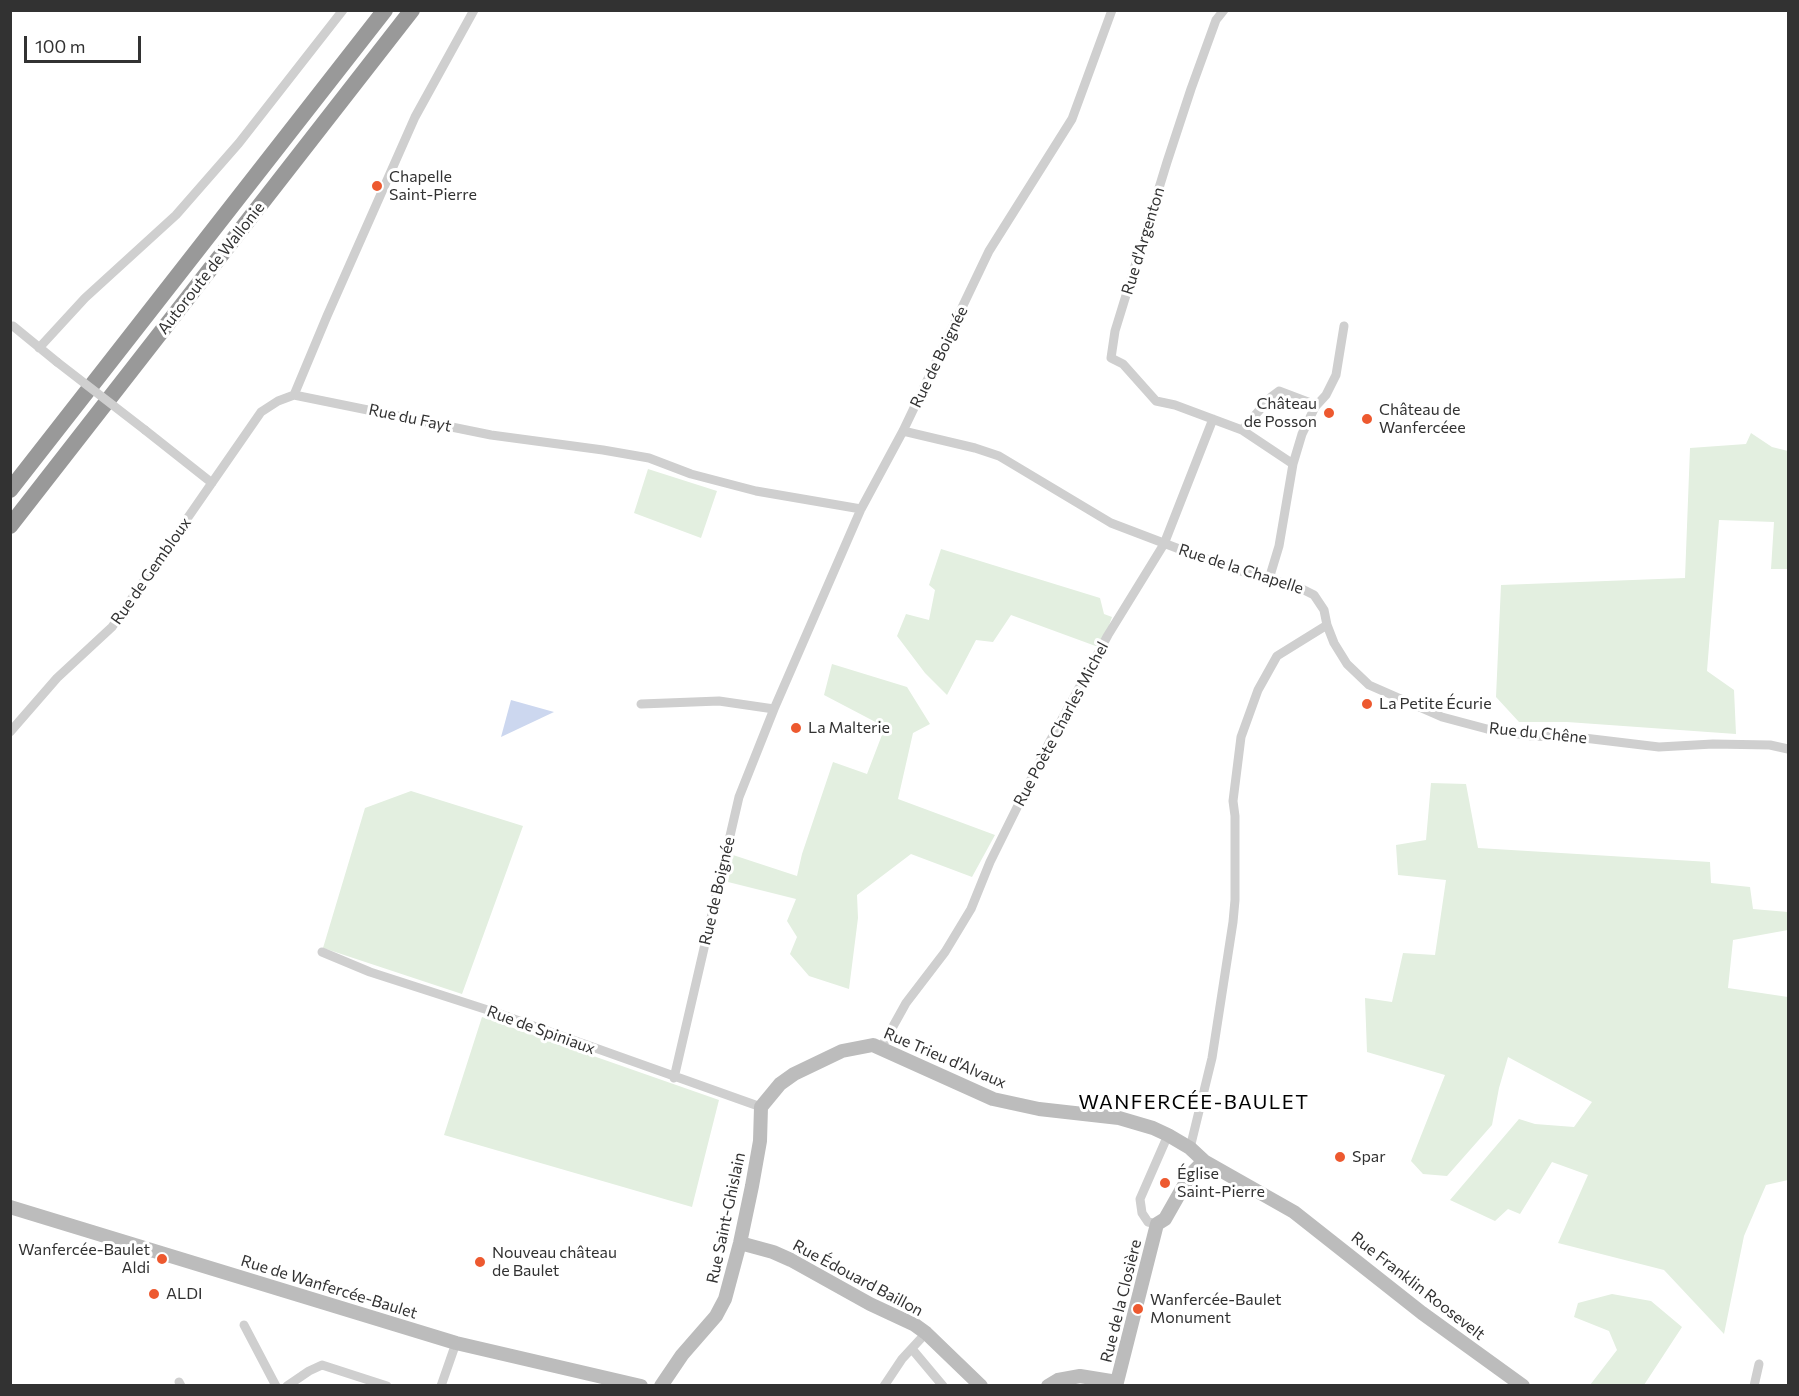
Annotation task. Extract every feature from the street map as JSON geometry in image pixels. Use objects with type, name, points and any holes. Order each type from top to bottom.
[{"type":"highway","name":"Autoroute de Wallonie","points":[[10,490],[385,10]]},
{"type":"highway","name":"Autoroute de Wallonie","points":[[10,525],[412,10]]},
{"type":"main road","name":"Rue Trieu d'Alvaux","points":[[761,1107],[780,1084],[812,1065],[842,1051],[873,1045],[993,1099],[1039,1109],[1119,1118],[1153,1128],[1190,1148],[1204,1161]]},
{"type":"main road","name":"Rue Saint-Ghislain","points":[[661,1386],[682,1355],[721,1309],[732,1278],[740,1244],[760,1141],[761,1107]]},
{"type":"main road","name":"Rue Franklin Roosevelt","points":[[1204,1161],[1294,1212],[1325,1234],[1422,1313],[1523,1386]]},
{"type":"main road","name":"Rue de la Closière","points":[[1117,1384],[1157,1224],[1165,1219],[1190,1174],[1204,1161]]},
{"type":"main road","name":"Rue de Wanfercée-Baulet","points":[[10,1207],[456,1343],[641,1386]]},
{"type":"main road","name":"Rue Édouard Baillon","points":[[740,1244],[773,1252],[812,1270],[850,1293],[915,1325],[981,1386]]},
{"type":"main road","points":[[1048,1386],[1058,1380],[1080,1376],[1117,1384]]},
{"type":"street","points":[[39,348],[85,298],[176,215],[240,143],[343,10]]},
{"type":"street","points":[[13,326],[212,483],[261,412],[278,401],[294,395],[416,117],[474,10]]},
{"type":"street","name":"Rue de Boignée","points":[[674,1078],[739,797],[774,709],[861,509],[903,432],[989,251],[1072,119],[1112,10]]},
{"type":"street","name":"Rue d'Argenton","points":[[1213,419],[1175,405],[1156,401],[1123,364],[1111,358],[1115,330],[1184,110],[1216,20],[1224,10]]},
{"type":"street","points":[[1269,579],[1279,546],[1293,464],[1302,434],[1315,407],[1326,395],[1336,375],[1344,327]]},
{"type":"street","points":[[1242,429],[1279,391],[1297,397],[1315,407]]},
{"type":"street","name":"Rue du Fayt","points":[[294,395],[491,435],[649,458],[692,474],[756,491],[861,509]]},
{"type":"street","points":[[1213,419],[1242,429],[1293,464]]},
{"type":"street","name":"Rue Poète Charles Michel","points":[[882,1048],[906,1003],[945,952],[971,909],[990,862],[1049,743],[1107,635],[1164,544],[1213,419]]},
{"type":"street","name":"Rue de la Chapelle","points":[[903,432],[975,448],[999,456],[1111,523],[1258,577],[1296,586],[1314,594],[1324,610],[1327,625]]},
{"type":"street","name":"Rue de Gembloux","points":[[10,732],[57,678],[112,627],[212,483]]},
{"type":"street","points":[[1190,1148],[1212,1058],[1233,922],[1235,816],[1233,801],[1241,737],[1258,690],[1277,656],[1327,625]]},
{"type":"street","name":"Rue du Chêne","points":[[1327,625],[1334,643],[1347,664],[1369,685],[1442,717],[1487,729],[1532,736],[1584,738],[1659,747],[1713,744],[1770,745],[1788,749]]},
{"type":"street","points":[[640,704],[719,700],[774,709]]},
{"type":"street","name":"Rue de Spiniaux","points":[[322,952],[370,972],[761,1107]]},
{"type":"street","name":"Rue de la Closière","points":[[1157,1224],[1148,1222],[1142,1212],[1140,1199],[1168,1136]]},
{"type":"street","points":[[244,1325],[276,1386]]},
{"type":"street","name":"Rue Édouard Baillon","points":[[884,1386],[902,1359],[926,1333]]},
{"type":"street","points":[[441,1386],[456,1343]]},
{"type":"street","points":[[912,1349],[943,1386]]},
{"type":"street","points":[[1754,1386],[1759,1364]]},
{"type":"street","points":[[287,1386],[322,1365],[387,1386]]},
{"type":"green space","points":[[1751,433],[1772,447],[1788,451],[1788,569],[1771,569],[1774,522],[1719,520],[1707,671],[1734,690],[1736,734],[1567,722],[1519,722],[1496,697],[1501,585],[1685,578],[1690,448],[1746,444]]},
{"type":"green space","points":[[648,469],[717,491],[701,538],[634,513]]},
{"type":"green space","points":[[941,549],[1100,598],[1104,614],[1112,617],[1101,648],[1011,615],[993,642],[976,640],[947,695],[925,673],[897,636],[906,614],[929,620],[935,590],[929,585]]},
{"type":"green space","points":[[832,664],[907,687],[930,724],[913,733],[898,799],[995,835],[972,877],[911,854],[857,895],[858,918],[849,989],[809,976],[790,954],[797,937],[787,921],[796,899],[728,882],[733,855],[797,876],[802,854],[833,762],[867,774],[885,727],[824,695]]},
{"type":"green space","points":[[1431,783],[1466,784],[1478,848],[1710,862],[1711,883],[1750,887],[1753,909],[1788,912],[1788,930],[1733,940],[1728,988],[1788,997],[1788,1180],[1766,1185],[1744,1236],[1724,1334],[1664,1270],[1558,1243],[1588,1175],[1552,1162],[1520,1214],[1508,1209],[1495,1221],[1450,1200],[1519,1119],[1535,1124],[1574,1127],[1592,1102],[1508,1057],[1492,1125],[1447,1176],[1423,1174],[1411,1161],[1445,1075],[1367,1052],[1365,998],[1392,1002],[1403,953],[1435,955],[1446,880],[1398,875],[1396,845],[1426,840]]},
{"type":"green space","points":[[411,791],[523,826],[462,994],[323,948],[365,808]]},
{"type":"green space","points":[[482,1017],[719,1100],[692,1207],[444,1135]]},
{"type":"green space","points":[[1612,1294],[1651,1301],[1682,1327],[1644,1385],[1590,1385],[1617,1350],[1609,1331],[1574,1317],[1578,1303]]},
{"type":"water","points":[[511,700],[554,712],[501,737]]},
{"type":"place","name":"Chapelle Saint-Pierre","points":[[377,186]]},
{"type":"place","name":"Château de Posson","points":[[1329,413]]},
{"type":"place","name":"Château de Wanfercéee","points":[[1367,419]]},
{"type":"place","name":"La Petite Écurie","points":[[1367,704]]},
{"type":"place","name":"La Malterie","points":[[796,728]]},
{"type":"place","name":"Spar","points":[[1340,1157]]},
{"type":"place","name":"Église Saint-Pierre","points":[[1165,1183]]},
{"type":"place","name":"Wanfercée-Baulet Aldi","points":[[162,1259]]},
{"type":"place","name":"Nouveau château de Baulet","points":[[480,1262]]},
{"type":"place","name":"ALDI","points":[[154,1294]]},
{"type":"place","name":"Wanfercée-Baulet Monument","points":[[1138,1309]]},
{"type":"district","name":"WANFERCÉE-BAULET","points":[[1194,1102]]}]
